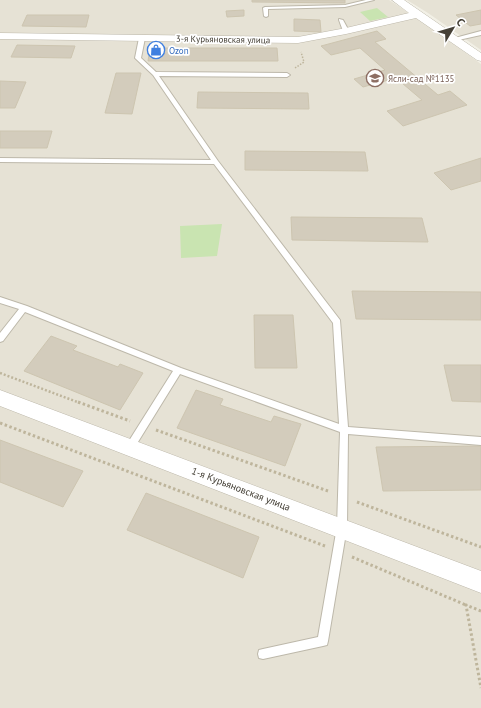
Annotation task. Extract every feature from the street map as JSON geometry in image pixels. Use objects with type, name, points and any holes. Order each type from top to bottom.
[{"type":"street","points":[[397,0],[481,58]]},
{"type":"street","name":"3-я Курьяновская улица","points":[[0,37],[298,40],[346,31],[419,14]]},
{"type":"street","name":"1-я Курьяновская улица","points":[[0,398],[342,527],[481,582]]},
{"type":"lane","points":[[266,16],[265,8],[345,6],[372,0]]},
{"type":"lane","points":[[341,20],[346,31]]},
{"type":"lane","points":[[454,39],[481,33]]},
{"type":"lane","points":[[142,38],[138,58],[155,74],[166,93],[216,162],[337,322],[344,430],[342,527],[323,641],[263,654]]},
{"type":"lane","points":[[155,74],[287,75]]},
{"type":"lane","points":[[0,160],[216,162]]},
{"type":"lane","points":[[0,300],[24,308],[178,370],[344,430],[481,441]]},
{"type":"lane","points":[[0,339],[24,308]]},
{"type":"lane","points":[[130,447],[178,370]]},
{"type":"path","points":[[287,75],[304,62],[298,40]]},
{"type":"path","points":[[0,373],[481,547]]},
{"type":"path","points":[[0,423],[339,552],[481,611]]},
{"type":"path","points":[[466,605],[481,688]]},
{"type":"shaded area","points":[[0,0],[389,0],[419,19],[481,64],[481,708],[0,708]]},
{"type":"shaded area","points":[[407,0],[481,0],[481,50],[428,13]]},
{"type":"green space","points":[[377,8],[388,17],[370,21],[360,12]]},
{"type":"green space","points":[[222,224],[217,256],[181,258],[180,226]]},
{"type":"building","points":[[252,0],[345,0],[345,3],[252,2]]},
{"type":"building","points":[[244,10],[244,16],[227,17],[226,11]]},
{"type":"building","points":[[481,10],[481,24],[470,26],[456,15]]},
{"type":"building","points":[[27,15],[89,15],[86,27],[22,26]]},
{"type":"building","points":[[294,19],[320,20],[321,32],[294,31]]},
{"type":"building","name":"Ясли-сад №1135","points":[[377,31],[386,39],[375,42],[438,95],[450,91],[467,105],[403,126],[387,111],[422,100],[396,78],[363,87],[354,79],[385,70],[360,48],[331,55],[321,46]]},
{"type":"building","points":[[17,45],[75,46],[71,58],[11,57]]},
{"type":"building","points":[[150,48],[277,48],[278,61],[148,61]]},
{"type":"building","points":[[116,73],[141,73],[132,114],[105,113]]},
{"type":"building","points":[[0,81],[26,82],[15,108],[0,108]]},
{"type":"building","points":[[198,92],[308,93],[309,109],[197,108]]},
{"type":"building","points":[[0,131],[52,131],[47,148],[0,148]]},
{"type":"building","points":[[245,151],[365,152],[368,171],[245,170]]},
{"type":"building","points":[[481,158],[481,181],[451,190],[434,173]]},
{"type":"building","points":[[291,217],[422,218],[428,242],[292,240]]},
{"type":"building","points":[[352,291],[481,292],[481,320],[356,319]]},
{"type":"building","points":[[254,315],[293,315],[297,368],[255,368]]},
{"type":"building","points":[[51,336],[77,346],[73,350],[118,367],[120,364],[143,373],[120,410],[24,371]]},
{"type":"building","points":[[444,365],[481,365],[481,402],[452,401]]},
{"type":"building","points":[[196,390],[223,399],[220,405],[271,422],[274,416],[301,424],[285,466],[177,428]]},
{"type":"building","points":[[0,440],[83,471],[63,507],[0,482]]},
{"type":"building","points":[[481,446],[481,490],[383,491],[376,447]]},
{"type":"building","points":[[146,493],[259,537],[243,578],[127,530]]},
{"type":"place","name":"Ozon","points":[[156,50]]},
{"type":"place","name":"Ясли-сад №1135","points":[[375,78]]}]
